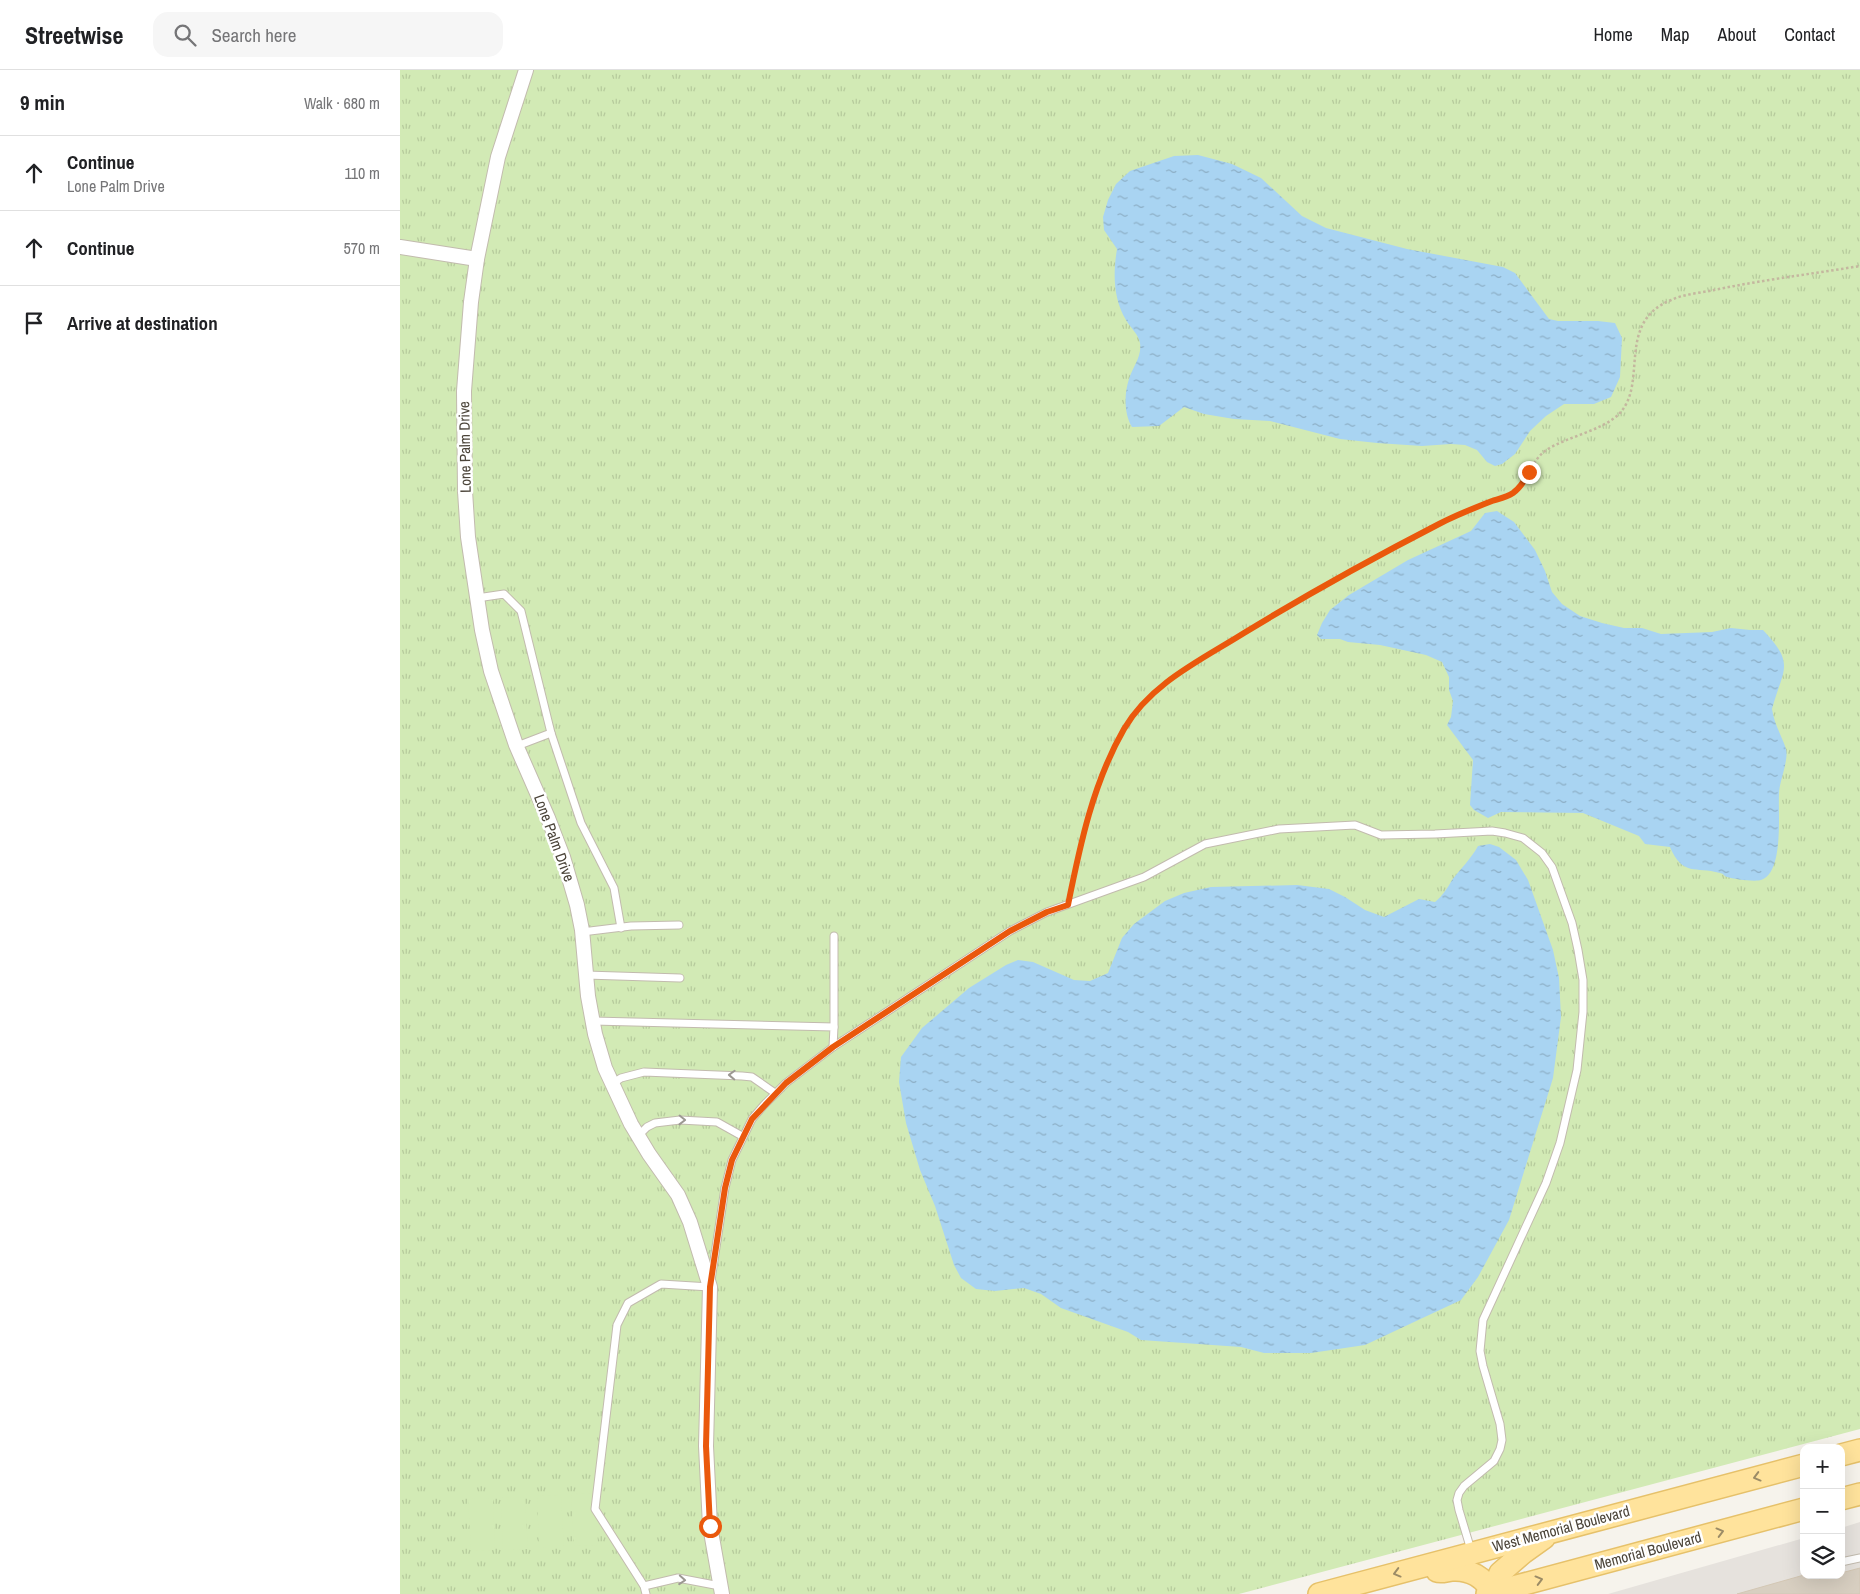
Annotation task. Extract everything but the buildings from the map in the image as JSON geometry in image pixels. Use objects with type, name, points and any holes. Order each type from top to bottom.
[{"type":"main road","points":[[1845,1454],[1860,1450]]},
{"type":"main road","name":"West Memorial Boulevard","points":[[1319,1594],[1800,1466]]},
{"type":"main road","points":[[1845,1498],[1860,1494]]},
{"type":"main road","name":"Memorial Boulevard","points":[[1489,1593],[1800,1510]]},
{"type":"main road","points":[[1489,1593],[1500,1573],[1523,1553],[1554,1531]]},
{"type":"main road","points":[[1426,1566],[1441,1572],[1464,1570],[1473,1573],[1486,1582],[1489,1593]]},
{"type":"street","name":"Lone Palm Drive","points":[[526,70],[498,157],[477,259],[471,302],[464,391],[465,491],[468,537],[491,671],[517,746],[563,858],[577,905],[593,1021],[605,1068],[638,1136],[678,1195],[690,1222],[710,1287],[706,1446],[710,1526],[721,1590]]},
{"type":"street","points":[[400,247],[477,259]]},
{"type":"lane","points":[[477,598],[504,594],[521,611],[552,733],[581,823],[614,888],[620,928]]},
{"type":"lane","points":[[517,746],[552,733]]},
{"type":"lane","points":[[646,1594],[644,1586],[595,1509],[617,1326],[628,1303],[661,1284],[710,1287],[725,1188],[732,1160],[742,1136],[752,1119],[775,1093],[833,1047],[1010,931],[1047,912],[1144,876],[1205,844],[1280,829],[1355,825],[1381,835],[1492,831],[1505,833],[1528,842],[1542,853],[1552,867],[1572,923],[1580,966],[1583,996],[1581,1038],[1569,1106],[1560,1142],[1549,1175],[1483,1320],[1480,1351],[1500,1424],[1502,1440],[1494,1461],[1464,1486],[1457,1500],[1472,1553]]},
{"type":"lane","points":[[582,932],[679,925]]},
{"type":"lane","points":[[833,1047],[834,936]]},
{"type":"lane","points":[[586,975],[680,978]]},
{"type":"lane","points":[[593,1021],[834,1027]]},
{"type":"lane","points":[[612,1084],[621,1078],[644,1072],[742,1076],[752,1077],[775,1093]]},
{"type":"lane","points":[[638,1136],[647,1127],[655,1123],[680,1120],[717,1122],[742,1136]]},
{"type":"lane","points":[[1845,1561],[1860,1558]]},
{"type":"lane","points":[[644,1586],[678,1578],[721,1590]]},
{"type":"path","points":[[1068,905],[1082,836],[1112,755],[1125,728],[1140,708],[1173,676],[1353,569],[1458,514],[1513,493],[1525,480],[1535,460],[1546,450],[1606,422],[1619,413],[1629,396],[1640,328],[1654,310],[1671,299],[1728,287],[1860,266]]},
{"type":"shaded area","points":[[1860,1522],[1860,1594],[1608,1594],[1800,1539],[1800,1579],[1845,1579],[1845,1527]]},
{"type":"green space","points":[[400,70],[1860,70],[1860,1429],[1239,1594],[400,1594]]},
{"type":"green space","points":[[595,1493],[598,1545],[574,1546],[571,1494]]},
{"type":"green space","points":[[561,1495],[564,1547],[539,1548],[537,1496]]},
{"type":"green space","points":[[525,1497],[528,1549],[503,1550],[501,1498]]},
{"type":"green space","points":[[493,1498],[495,1550],[471,1551],[468,1499]]},
{"type":"water","points":[[1198,155],[1232,164],[1261,178],[1302,216],[1326,228],[1407,249],[1503,267],[1515,273],[1549,319],[1615,323],[1622,338],[1620,377],[1611,397],[1594,404],[1564,404],[1546,416],[1530,431],[1515,454],[1502,464],[1495,466],[1487,462],[1477,450],[1465,445],[1422,446],[1340,439],[1270,421],[1234,419],[1204,414],[1184,407],[1159,426],[1132,427],[1126,410],[1126,391],[1138,357],[1140,343],[1122,312],[1116,294],[1115,267],[1117,249],[1104,230],[1103,217],[1108,200],[1116,184],[1130,171],[1174,156]]},
{"type":"water","points":[[1497,511],[1514,522],[1535,550],[1552,592],[1562,604],[1580,616],[1624,628],[1642,628],[1661,634],[1712,632],[1731,628],[1763,630],[1780,651],[1784,667],[1783,675],[1772,709],[1774,720],[1787,754],[1779,789],[1777,855],[1768,875],[1758,881],[1730,878],[1722,873],[1690,869],[1680,863],[1670,847],[1645,844],[1639,836],[1583,813],[1501,812],[1488,818],[1474,810],[1470,805],[1473,760],[1447,725],[1451,717],[1453,701],[1449,690],[1449,677],[1442,662],[1426,655],[1380,645],[1348,642],[1340,639],[1321,639],[1317,635],[1330,610],[1349,595],[1408,560],[1471,531],[1485,513]]},
{"type":"water","points":[[1490,844],[1499,847],[1516,860],[1528,880],[1553,950],[1559,978],[1561,1017],[1553,1078],[1509,1220],[1478,1277],[1461,1300],[1365,1345],[1311,1353],[1264,1353],[1241,1347],[1141,1340],[1128,1332],[1061,1308],[1041,1294],[1024,1288],[995,1291],[976,1289],[961,1278],[954,1265],[935,1206],[920,1170],[906,1123],[899,1082],[901,1057],[922,1028],[969,988],[1006,965],[1018,960],[1033,962],[1074,980],[1090,981],[1108,973],[1122,938],[1134,924],[1165,901],[1184,893],[1211,887],[1297,885],[1329,889],[1365,910],[1384,917],[1419,899],[1435,902],[1445,892],[1478,846]]},
{"type":"route","points":[[710,1526],[706,1446],[710,1287],[722,1218],[725,1188],[732,1160],[742,1136],[752,1119],[786,1083],[833,1047],[1010,931],[1047,912],[1068,905],[1082,836],[1112,755],[1125,728],[1146,701],[1173,676],[1353,569],[1458,514],[1513,493],[1525,480],[1529,472]]}]
